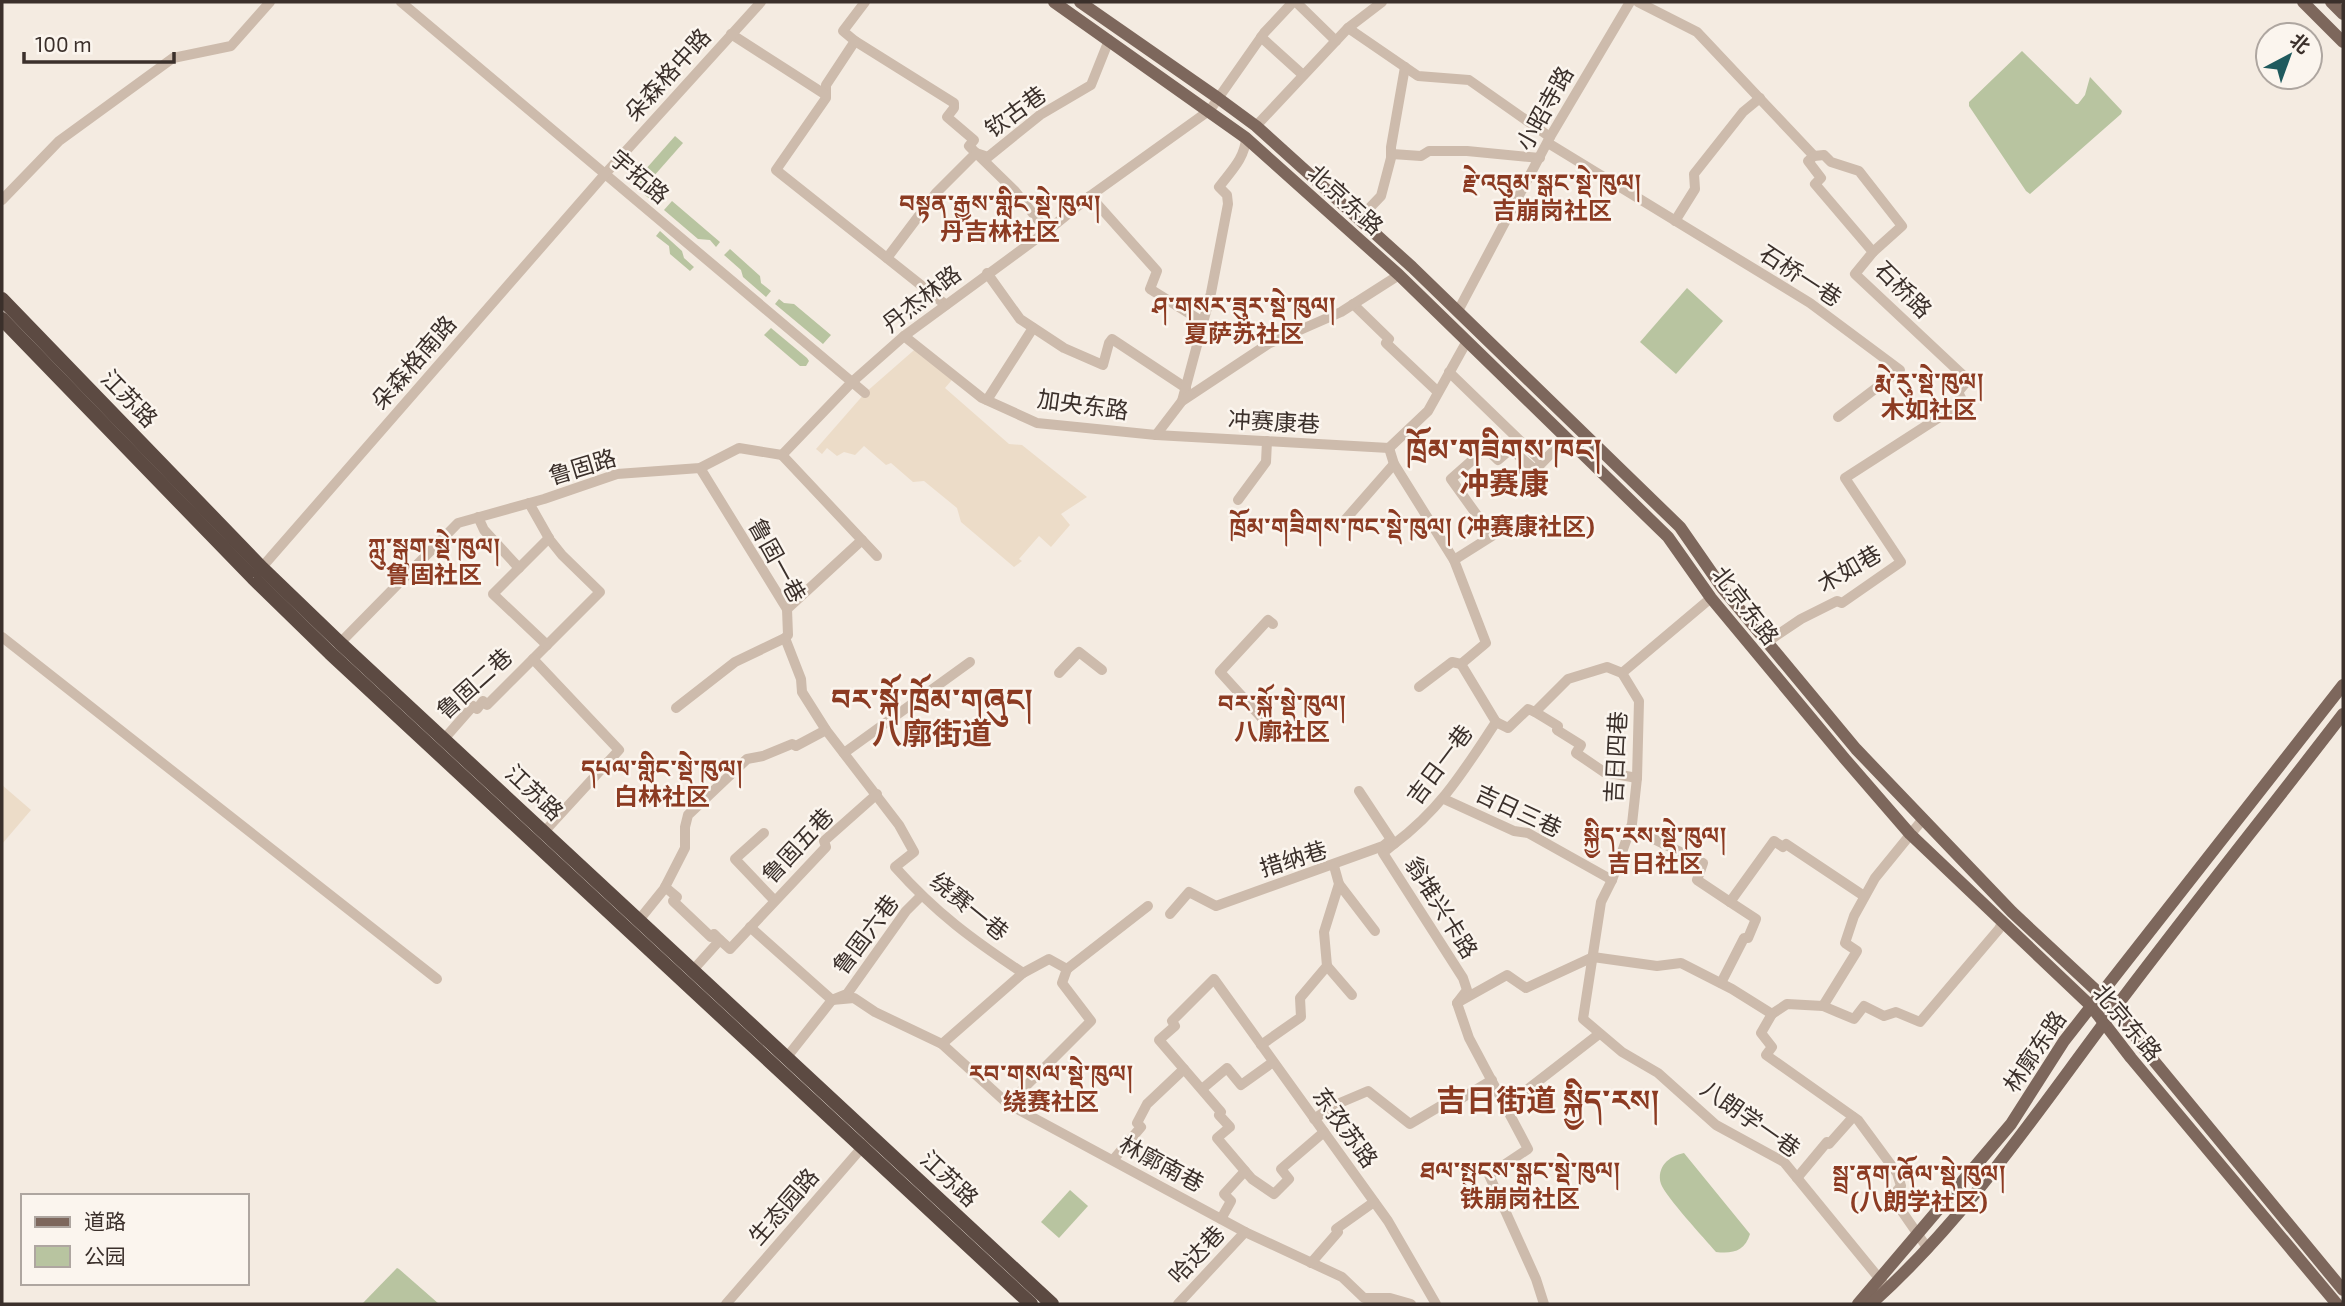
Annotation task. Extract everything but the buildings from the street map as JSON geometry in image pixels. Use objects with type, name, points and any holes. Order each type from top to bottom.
[{"type":"highway","name":"江苏路","points":[[2,299],[8,325],[258,573],[340,662],[867,1142],[1052,1304]]},
{"type":"highway","name":"江苏路","points":[[258,573],[340,643],[786,1057],[867,1142],[1031,1304]]},
{"type":"main road","name":"北京东路","points":[[1054,2],[1246,138],[1399,275],[1668,537],[1711,598],[1845,760],[1910,834],[2091,1006],[2337,1304]]},
{"type":"main road","points":[[2303,2],[2343,42]]},
{"type":"main road","points":[[2331,2],[2343,14]]},
{"type":"main road","name":"北京东路","points":[[1087,4],[1256,126],[1458,311],[1680,527],[1723,589],[1856,749],[2012,912],[2115,1008],[2145,1050],[2343,1290]]},
{"type":"main road","name":"林廓东路","points":[[1871,1304],[1919,1235],[2011,1124],[2064,1041],[2343,685]]},
{"type":"main road","name":"林廓东路","points":[[1858,1304],[1928,1249],[2019,1140],[2115,1008],[2343,714]]},
{"type":"street","points":[[2,200],[59,141],[173,58],[231,47],[270,2]]},
{"type":"street","name":"宇拓路","points":[[401,2],[866,393]]},
{"type":"street","name":"朵森格中路","points":[[605,174],[761,2]]},
{"type":"street","points":[[865,2],[843,31],[954,103],[954,108],[947,117],[974,140],[969,146],[976,153],[936,193],[887,258]]},
{"type":"street","points":[[1296,2],[1336,41]]},
{"type":"street","name":"丹杰林路","points":[[852,382],[904,335],[1210,110],[1261,37],[1296,2]]},
{"type":"street","points":[[1256,126],[1348,28],[1382,2]]},
{"type":"street","name":"小昭寺路","points":[[1458,311],[1549,140],[1630,2]]},
{"type":"street","points":[[1638,2],[1697,32],[1814,156],[1824,155],[1831,162],[1859,171],[1902,226],[1873,252]]},
{"type":"street","name":"石桥一巷","points":[[1348,28],[1418,76],[1469,79],[1549,140],[1810,303],[1900,370],[1838,417]]},
{"type":"street","points":[[731,34],[826,95]]},
{"type":"street","points":[[1261,37],[1303,75]]},
{"type":"street","name":"钦古巷","points":[[976,153],[988,157],[1040,115],[1091,85],[1109,40]]},
{"type":"street","points":[[855,41],[826,85],[826,95],[776,170],[946,304]]},
{"type":"street","points":[[1359,219],[1381,196],[1392,154],[1405,67]]},
{"type":"street","points":[[1675,221],[1695,189],[1694,174],[1743,112],[1760,98]]},
{"type":"street","points":[[1182,401],[1203,322],[1228,204],[1227,195],[1219,187],[1241,158],[1246,138]]},
{"type":"street","points":[[1392,154],[1421,156],[1429,151],[1453,151],[1540,158]]},
{"type":"street","name":"钦古巷","points":[[976,153],[1016,191],[1047,230]]},
{"type":"street","name":"石桥路","points":[[1814,156],[1808,161],[1821,178],[1815,184],[1873,252],[1855,274],[1968,380],[1958,392],[1963,402],[1845,478]]},
{"type":"street","name":"朵森格南路","points":[[258,573],[605,174]]},
{"type":"street","points":[[1090,196],[1157,271],[1150,289],[1203,322]]},
{"type":"street","points":[[987,273],[1020,319],[1064,348],[1103,365],[1112,339],[1186,388]]},
{"type":"street","points":[[1156,435],[1182,401],[1268,344],[1353,304],[1399,275]]},
{"type":"street","points":[[1353,304],[1389,339],[1386,343],[1438,393]]},
{"type":"street","points":[[987,400],[1033,328]]},
{"type":"street","name":"加央东路","points":[[904,335],[987,400],[1037,423],[1156,435]]},
{"type":"street","points":[[1419,687],[1452,662],[1461,664],[1486,643],[1454,560],[1394,464],[1389,448],[1428,411],[1467,341]]},
{"type":"street","points":[[1449,372],[1542,462]]},
{"type":"street","points":[[852,382],[782,455],[877,556]]},
{"type":"street","name":"冲赛康巷","points":[[1156,435],[1389,448]]},
{"type":"street","points":[[1454,560],[1492,536],[1451,479],[1486,448],[1498,460],[1511,449],[1535,470],[1566,438]]},
{"type":"street","points":[[1238,500],[1266,462],[1267,441]]},
{"type":"street","name":"鲁固路","points":[[340,643],[458,523],[617,474],[700,468],[739,448],[782,455]]},
{"type":"street","points":[[1345,520],[1394,464]]},
{"type":"street","name":"鲁固一巷","points":[[700,468],[787,609],[788,635],[785,638],[801,679],[802,692],[826,730],[900,825],[914,852],[895,867]]},
{"type":"street","name":"木如巷","points":[[1767,642],[1801,619],[1837,601],[1842,603],[1901,562],[1845,478]]},
{"type":"street","name":"鲁固二巷","points":[[444,739],[473,706],[477,709],[483,701],[487,705],[533,659],[545,643],[600,592],[562,555],[529,503]]},
{"type":"street","points":[[478,517],[484,530],[519,568],[549,538]]},
{"type":"street","points":[[787,609],[862,540]]},
{"type":"street","name":"鲁固二巷","points":[[519,568],[494,594],[545,643]]},
{"type":"street","points":[[1535,712],[1568,679],[1607,667],[1622,673],[1711,598]]},
{"type":"street","points":[[1269,726],[1220,672],[1268,620],[1273,624]]},
{"type":"street","points":[[2,637],[437,979]]},
{"type":"street","points":[[676,708],[735,662],[785,638]]},
{"type":"street","points":[[1059,673],[1079,652],[1102,670]]},
{"type":"street","name":"鲁固二巷","points":[[533,659],[620,750],[544,832]]},
{"type":"street","points":[[844,753],[970,662]]},
{"type":"street","name":"吉日一巷","points":[[1392,843],[1419,826],[1444,799],[1496,722],[1461,664]]},
{"type":"street","name":"吉日四巷","points":[[1593,957],[1601,902],[1631,828],[1637,778],[1639,701],[1622,673]]},
{"type":"street","points":[[1496,722],[1508,728],[1528,709],[1558,726],[1557,730],[1581,745],[1576,753],[1604,772],[1637,778]]},
{"type":"street","points":[[639,920],[665,887],[685,848],[688,815],[747,759],[763,756],[792,744],[796,746],[826,730]]},
{"type":"street","name":"翁堆兴卡路","points":[[1359,791],[1392,843],[1383,853],[1463,978],[1467,990],[1457,1003],[1469,1038],[1528,1149],[1489,1175],[1536,1279],[1544,1304]]},
{"type":"street","name":"鲁固五巷","points":[[720,940],[730,949],[826,847],[824,841],[877,794]]},
{"type":"street","name":"吉日三巷","points":[[1444,799],[1514,831],[1528,833],[1612,880]]},
{"type":"street","points":[[1823,1006],[1857,951],[1845,943],[1864,896],[1923,818]]},
{"type":"street","points":[[1631,828],[1703,863],[1696,880],[1756,919],[1721,983]]},
{"type":"street","points":[[764,833],[736,859],[774,900]]},
{"type":"street","points":[[1730,902],[1774,841],[1783,847],[1786,844],[1864,896]]},
{"type":"street","points":[[1170,914],[1189,892],[1216,906],[1392,843]]},
{"type":"street","name":"措纳巷","points":[[1216,904],[1383,853]]},
{"type":"street","points":[[1334,866],[1339,884],[1375,931]]},
{"type":"street","name":"绕赛一巷","points":[[895,867],[921,896],[967,936],[1023,973]]},
{"type":"street","points":[[1339,884],[1324,932],[1327,966],[1352,995]]},
{"type":"street","points":[[665,887],[677,897],[673,901],[711,937],[713,934],[720,940],[693,970]]},
{"type":"street","name":"鲁固六巷","points":[[786,1057],[832,1000],[847,994],[906,911],[921,896]]},
{"type":"street","points":[[1008,1104],[1091,1021],[1062,983],[1068,969],[1148,906]]},
{"type":"street","points":[[1928,1249],[1892,1197],[1901,1186],[1897,1173],[1853,1116],[1766,1055],[1772,1046],[1761,1033],[1772,1014],[1787,1004],[1823,1006],[1854,1019],[1864,1006],[1884,1016],[1896,1012],[1920,1022],[2002,923]]},
{"type":"street","points":[[750,927],[832,1000]]},
{"type":"street","points":[[1457,1003],[1507,975],[1526,988],[1593,957],[1657,966],[1681,963],[1721,983],[1772,1014]]},
{"type":"street","name":"八朗学一巷","points":[[1593,957],[1583,1019],[1622,1052],[1658,1073],[1716,1125],[1784,1162],[1885,1284]]},
{"type":"street","points":[[942,1044],[1023,973],[1049,959],[1068,969]]},
{"type":"street","points":[[1261,1045],[1301,1017],[1300,998],[1327,966]]},
{"type":"street","name":"东孜苏路","points":[[1184,1069],[1159,1040],[1175,1026],[1172,1021],[1214,979],[1388,1221],[1436,1304]]},
{"type":"street","name":"林廓南巷","points":[[832,1000],[854,998],[875,1012],[942,1044],[1008,1104],[1115,1158],[1221,1219],[1342,1277],[1366,1301],[1390,1298],[1410,1304]]},
{"type":"street","points":[[1506,1106],[1599,1034]]},
{"type":"street","points":[[1202,1089],[1227,1068],[1241,1085],[1273,1062]]},
{"type":"street","points":[[1115,1158],[1141,1127],[1137,1123],[1147,1104],[1184,1069],[1230,1127],[1217,1138],[1245,1171],[1274,1194],[1289,1179],[1281,1169],[1324,1132]]},
{"type":"street","points":[[1314,1119],[1335,1105],[1368,1091],[1410,1124],[1448,1101],[1452,1104],[1492,1080]]},
{"type":"street","points":[[1797,1178],[1853,1116]]},
{"type":"street","points":[[1115,1158],[1133,1139]]},
{"type":"street","name":"生态园路","points":[[726,1304],[867,1142]]},
{"type":"street","points":[[1221,1219],[1231,1201],[1224,1194],[1245,1171]]},
{"type":"street","points":[[1311,1263],[1338,1232],[1336,1229],[1374,1202]]},
{"type":"street","name":"哈达巷","points":[[1178,1304],[1245,1231]]},
{"type":"green space","points":[[2022,51],[2076,104],[2085,95],[2090,77],[2122,111],[2030,194],[1969,106],[1969,102]]},
{"type":"green space","points":[[675,136],[683,143],[653,177],[645,170]]},
{"type":"green space","points":[[640,175],[664,196],[657,205],[640,191],[637,179]]},
{"type":"green space","points":[[672,201],[720,242],[716,247],[710,240],[698,239],[664,210]]},
{"type":"green space","points":[[660,231],[682,251],[684,258],[694,267],[690,271],[670,254],[669,246],[656,236]]},
{"type":"green space","points":[[730,249],[760,276],[761,283],[771,291],[766,297],[743,277],[741,270],[724,255]]},
{"type":"green space","points":[[1687,288],[1723,321],[1676,374],[1640,342]]},
{"type":"green space","points":[[779,299],[784,303],[794,304],[831,335],[823,344],[775,304]]},
{"type":"green space","points":[[771,328],[807,358],[809,361],[806,366],[800,366],[764,335]]},
{"type":"green space","points":[[1684,1153],[1750,1234],[1742,1248],[1716,1252],[1664,1190],[1660,1178],[1662,1168],[1673,1157]]},
{"type":"green space","points":[[1070,1190],[1088,1206],[1059,1238],[1041,1222]]},
{"type":"green space","points":[[397,1268],[399,1269],[439,1304],[362,1304]]},
{"type":"shaded area","points":[[921,344],[957,374],[945,388],[1009,444],[1022,445],[1087,497],[1061,514],[1070,525],[1051,547],[1039,536],[1019,559],[1022,561],[1014,567],[961,522],[957,508],[924,481],[913,482],[891,463],[886,465],[864,446],[855,455],[844,452],[837,456],[827,448],[822,454],[816,449],[865,393]]},
{"type":"shaded area","points":[[2,785],[31,810],[2,844]]},
{"type":"district","name":"རྗེ་འབུམ་སྒང་སྡེ་ཁུལ། 吉崩岗社区","points":[[1552,195]]},
{"type":"district","name":"བསྟན་རྒྱས་གླིང་སྡེ་ཁུལ། 丹吉林社区","points":[[1000,216]]},
{"type":"district","name":"ཤ་གསར་ཟུར་སྡེ་ཁུལ། 夏萨苏社区","points":[[1244,318]]},
{"type":"district","name":"རྨེ་རུ་སྡེ་ཁུལ། 木如社区","points":[[1929,394]]},
{"type":"district","name":"ཁྲོམ་གཟིགས་ཁང། 冲赛康","points":[[1504,465]]},
{"type":"district","name":"ཁྲོམ་གཟིགས་ཁང་སྡེ་ཁུལ། (冲赛康社区)","points":[[1412,525]]},
{"type":"district","name":"ཀླུ་སྒུག་སྡེ་ཁུལ། 鲁固社区","points":[[434,559]]},
{"type":"district","name":"བར་སྐོ་ཁྲོམ་གཞུང། 八廓街道","points":[[932,715]]},
{"type":"district","name":"བར་སྐོ་སྡེ་ཁུལ། 八廓社区","points":[[1282,716]]},
{"type":"district","name":"དཔལ་གླིང་སྡེ་ཁུལ། 白林社区","points":[[662,781]]},
{"type":"district","name":"སྐྱིད་རས་སྡེ་ཁུལ། 吉日社区","points":[[1655,848]]},
{"type":"district","name":"རབ་གསལ་སྡེ་ཁུལ། 绕赛社区","points":[[1051,1086]]},
{"type":"district","name":"吉日街道 སྐྱིད་རས།","points":[[1548,1099]]},
{"type":"district","name":"ཐལ་སྤུངས་སྒང་སྡེ་ཁུལ། 铁崩岗社区","points":[[1520,1183]]},
{"type":"district","name":"སྦྲ་ནག་ཞོལ་སྡེ་ཁུལ། (八朗学社区)","points":[[1919,1186]]}]
